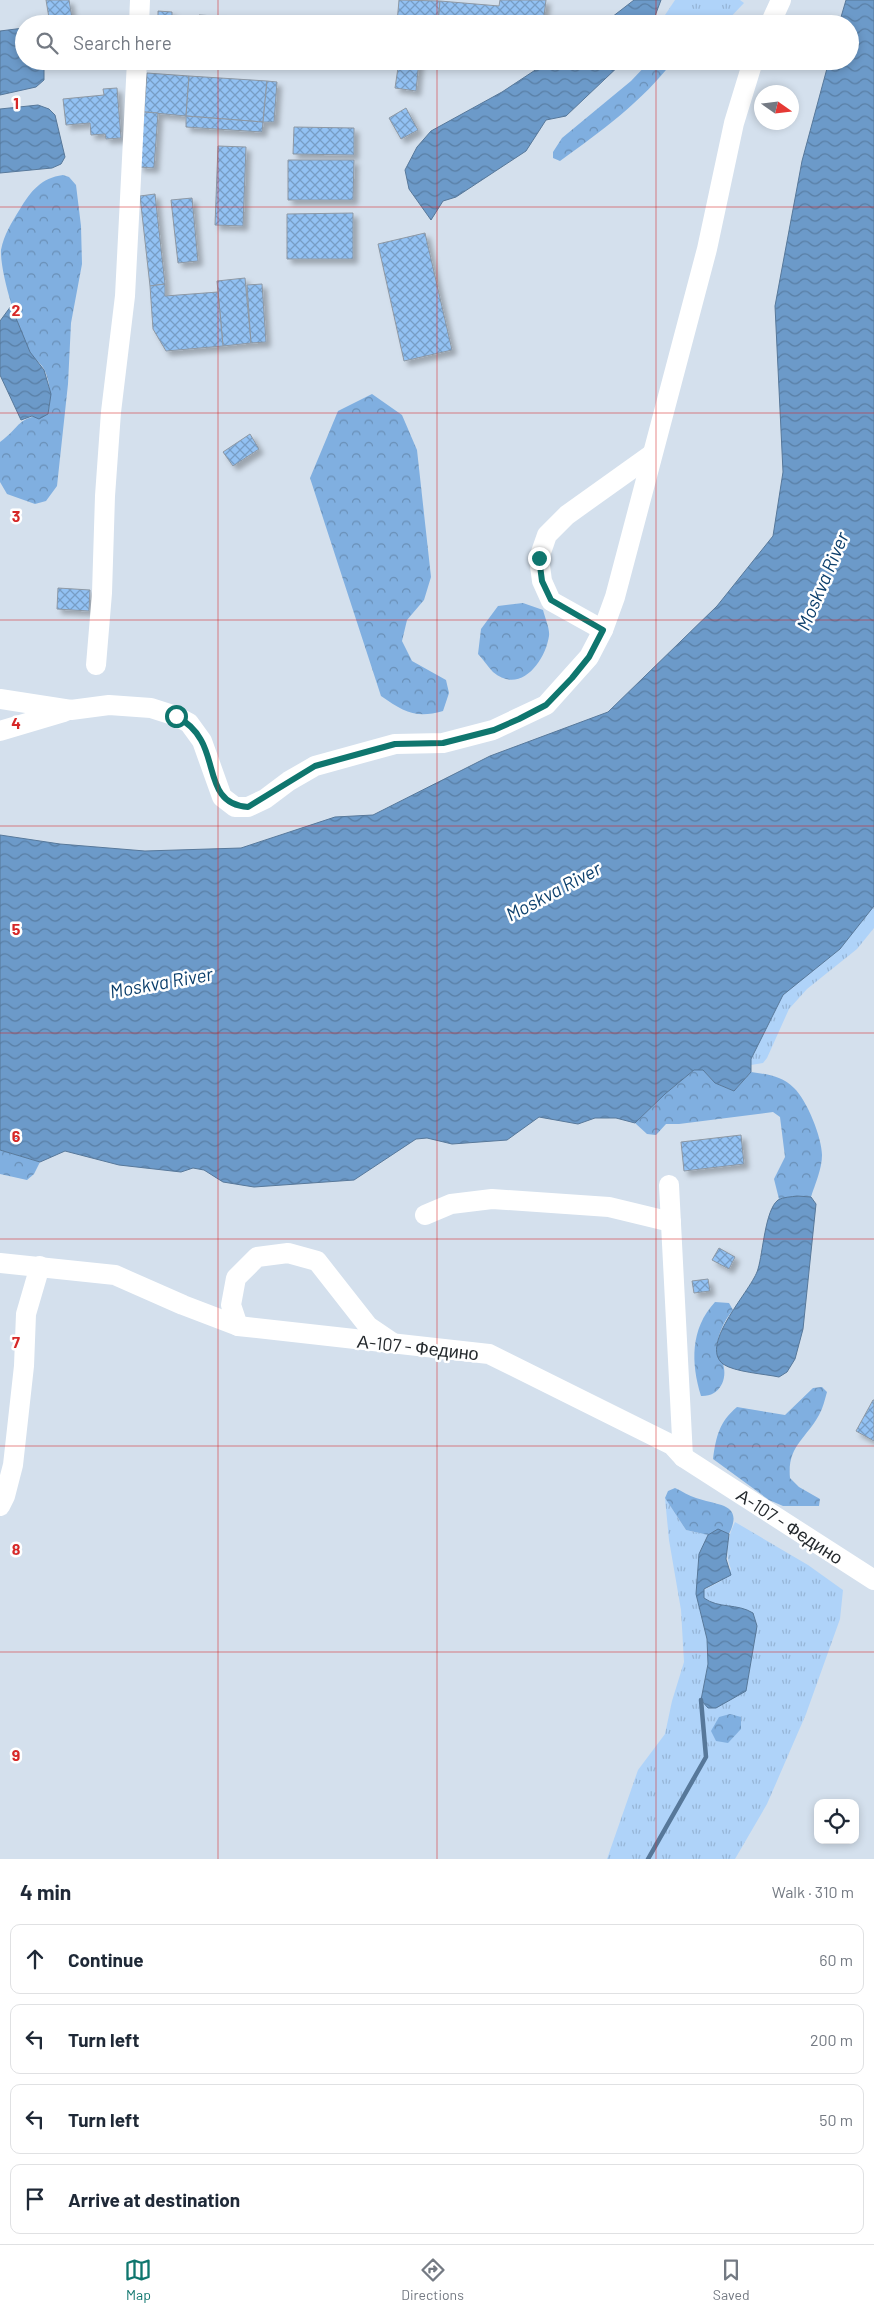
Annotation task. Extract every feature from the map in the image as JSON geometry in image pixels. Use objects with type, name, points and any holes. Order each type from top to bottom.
[{"type":"street","points":[[139,15],[140,0]]},
{"type":"street","points":[[774,15],[781,0]]},
{"type":"street","points":[[96,665],[102,593],[105,496],[111,412],[125,296],[137,70]]},
{"type":"street","points":[[0,731],[71,710],[109,705],[151,708],[176,716],[189,723],[202,741],[222,797],[235,806],[248,807],[315,766],[395,744],[443,743],[494,730],[546,705],[589,657],[603,630],[615,598],[651,455],[707,249],[734,123],[750,70]]},
{"type":"street","points":[[603,630],[551,600],[542,581],[539,558],[547,535],[567,515],[651,455]]},
{"type":"street","points":[[0,699],[71,710]]},
{"type":"street","points":[[669,1185],[683,1457]]},
{"type":"street","points":[[425,1216],[451,1204],[492,1199],[609,1207],[671,1222]]},
{"type":"street","points":[[238,1326],[231,1305],[236,1278],[257,1257],[288,1253],[317,1261],[368,1326],[394,1344]]},
{"type":"street","name":"А-107 - Федино","points":[[0,1263],[115,1275],[183,1305],[238,1326],[489,1354],[672,1445],[683,1457],[874,1580]]},
{"type":"street","points":[[0,1506],[5,1496],[16,1440],[24,1366],[26,1314],[33,1284],[40,1266]]},
{"type":"green space","points":[[675,0],[740,0],[744,3],[733,15],[665,15]]},
{"type":"green space","points":[[641,70],[666,70],[635,103],[605,127],[560,161],[553,158],[553,152],[562,138],[631,81]]},
{"type":"green space","points":[[63,175],[69,177],[76,185],[81,226],[82,264],[71,323],[68,384],[57,486],[46,501],[35,504],[7,494],[0,482],[0,442],[24,420],[48,414],[50,403],[48,380],[44,369],[30,352],[15,317],[3,273],[1,250],[9,228],[24,202],[37,186],[49,179]]},
{"type":"green space","points":[[372,394],[402,415],[417,450],[431,577],[424,600],[407,620],[402,641],[412,661],[446,680],[449,693],[443,711],[434,713],[418,714],[404,710],[381,696],[310,478],[338,411]]},
{"type":"green space","points":[[523,603],[543,610],[549,636],[547,646],[537,665],[522,678],[513,680],[503,678],[493,672],[478,654],[481,629],[498,606]]},
{"type":"green space","points":[[874,906],[874,928],[857,949],[807,989],[789,1009],[767,1058],[763,1063],[751,1065],[751,1059],[783,995],[840,949]]},
{"type":"green space","points":[[694,1070],[703,1070],[715,1083],[734,1091],[751,1072],[779,1078],[794,1088],[809,1110],[817,1129],[821,1148],[821,1166],[811,1197],[797,1196],[779,1199],[774,1179],[785,1157],[780,1117],[773,1112],[666,1124],[656,1135],[647,1134],[635,1123],[665,1094]]},
{"type":"green space","points":[[0,1150],[40,1162],[34,1174],[27,1180],[0,1174]]},
{"type":"green space","points":[[715,1302],[729,1303],[733,1310],[722,1327],[717,1346],[723,1364],[724,1376],[721,1386],[717,1391],[707,1396],[701,1396],[695,1371],[695,1347],[701,1323]]},
{"type":"green space","points":[[822,1387],[827,1392],[822,1409],[794,1450],[790,1467],[790,1478],[799,1487],[820,1499],[819,1506],[783,1506],[769,1500],[713,1459],[719,1430],[726,1418],[737,1407],[785,1415],[813,1388]]},
{"type":"green space","points":[[675,1488],[693,1497],[727,1507],[733,1516],[733,1524],[729,1534],[718,1530],[708,1535],[686,1530],[665,1498],[668,1491]]},
{"type":"green space","points":[[665,1498],[686,1530],[708,1535],[699,1554],[698,1572],[702,1617],[707,1639],[708,1664],[701,1700],[746,1691],[757,1626],[753,1613],[741,1608],[716,1604],[704,1598],[704,1590],[721,1581],[731,1569],[728,1545],[730,1533],[735,1522],[808,1565],[843,1590],[840,1619],[806,1714],[767,1804],[735,1859],[607,1859],[638,1770],[665,1734],[672,1701],[684,1662],[681,1610],[669,1540]]},
{"type":"green space","points":[[730,1714],[741,1717],[741,1729],[728,1743],[716,1741],[711,1731],[719,1717]]},
{"type":"water","points":[[634,0],[661,0],[655,15],[615,15]]},
{"type":"water","name":"Moskva River","points":[[846,0],[874,0],[874,906],[840,949],[783,995],[751,1059],[751,1072],[734,1091],[715,1083],[703,1070],[694,1070],[665,1094],[635,1123],[616,1118],[595,1118],[578,1124],[539,1117],[507,1140],[452,1144],[427,1138],[416,1139],[354,1180],[254,1187],[223,1182],[204,1170],[193,1168],[181,1172],[119,1165],[65,1151],[40,1162],[0,1150],[0,835],[60,844],[145,851],[241,848],[335,817],[373,815],[490,756],[608,712],[717,606],[773,536],[783,472],[775,306],[802,161],[827,70],[859,70],[859,15],[842,15]]},
{"type":"water","points":[[15,29],[15,70],[44,70],[44,80],[36,87],[0,95],[0,31]]},
{"type":"water","points":[[535,70],[615,70],[566,116],[546,120],[526,151],[456,197],[443,201],[431,220],[409,189],[405,170],[417,147],[431,131],[502,92]]},
{"type":"water","points":[[38,105],[49,109],[55,115],[65,157],[61,164],[52,168],[0,173],[0,109]]},
{"type":"water","points":[[11,306],[30,352],[44,370],[51,394],[48,414],[39,419],[32,416],[21,420],[0,375],[0,321]]},
{"type":"water","points":[[797,1196],[811,1197],[816,1204],[803,1329],[795,1359],[787,1372],[779,1377],[728,1367],[723,1364],[717,1355],[717,1344],[722,1330],[758,1269],[767,1222],[774,1205],[780,1199]]},
{"type":"water","points":[[718,1529],[729,1534],[726,1559],[731,1575],[704,1589],[704,1598],[716,1604],[741,1608],[753,1613],[757,1626],[746,1691],[716,1708],[708,1708],[701,1700],[708,1664],[707,1639],[696,1594],[699,1554],[708,1535]]},
{"type":"building","points":[[46,0],[69,0],[72,15],[48,15]]},
{"type":"building","points":[[399,0],[440,1],[439,15],[398,15]]},
{"type":"building","points":[[500,0],[546,0],[544,15],[439,15],[440,1],[499,6]]},
{"type":"building","points":[[158,11],[172,12],[172,15],[158,15]]},
{"type":"building","points":[[398,70],[418,70],[416,91],[395,88]]},
{"type":"building","points":[[147,73],[189,76],[186,116],[144,112]]},
{"type":"building","points":[[189,76],[267,81],[263,122],[186,116]]},
{"type":"building","points":[[267,81],[277,82],[274,122],[263,122]]},
{"type":"building","points":[[117,88],[121,138],[106,139],[105,134],[91,135],[90,123],[66,125],[63,99],[104,95],[103,89]]},
{"type":"building","points":[[406,108],[418,130],[401,139],[389,118]]},
{"type":"building","points":[[144,112],[158,113],[154,168],[139,167]]},
{"type":"building","points":[[186,116],[263,122],[262,132],[186,127]]},
{"type":"building","points":[[294,127],[354,128],[354,155],[293,154]]},
{"type":"building","points":[[218,146],[246,147],[243,226],[215,225]]},
{"type":"building","points":[[288,160],[354,160],[353,200],[288,200]]},
{"type":"building","points":[[155,194],[165,284],[150,286],[140,196]]},
{"type":"building","points":[[192,198],[198,261],[178,263],[171,200]]},
{"type":"building","points":[[353,213],[353,259],[287,259],[287,214]]},
{"type":"building","points":[[425,233],[452,350],[404,361],[378,244]]},
{"type":"building","points":[[245,278],[251,343],[223,346],[217,281]]},
{"type":"building","points":[[165,284],[165,296],[218,292],[223,346],[166,351],[153,329],[150,286]]},
{"type":"building","points":[[262,284],[266,342],[251,343],[247,285]]},
{"type":"building","points":[[250,434],[259,449],[233,466],[223,452]]},
{"type":"building","points":[[58,588],[90,590],[89,611],[57,609]]},
{"type":"building","points":[[741,1135],[744,1164],[684,1171],[681,1142]]},
{"type":"building","points":[[719,1248],[735,1257],[729,1269],[712,1260]]},
{"type":"building","points":[[708,1279],[710,1291],[694,1293],[692,1281]]},
{"type":"building","points":[[874,1400],[874,1441],[856,1431]]},
{"type":"waterway","points":[[648,1859],[706,1757],[701,1700]]},
{"type":"route","points":[[176,716],[189,723],[202,741],[214,780],[222,797],[235,806],[248,807],[265,799],[289,781],[315,766],[395,744],[443,743],[494,730],[546,705],[589,657],[603,630],[551,600],[542,581],[539,558]]}]
